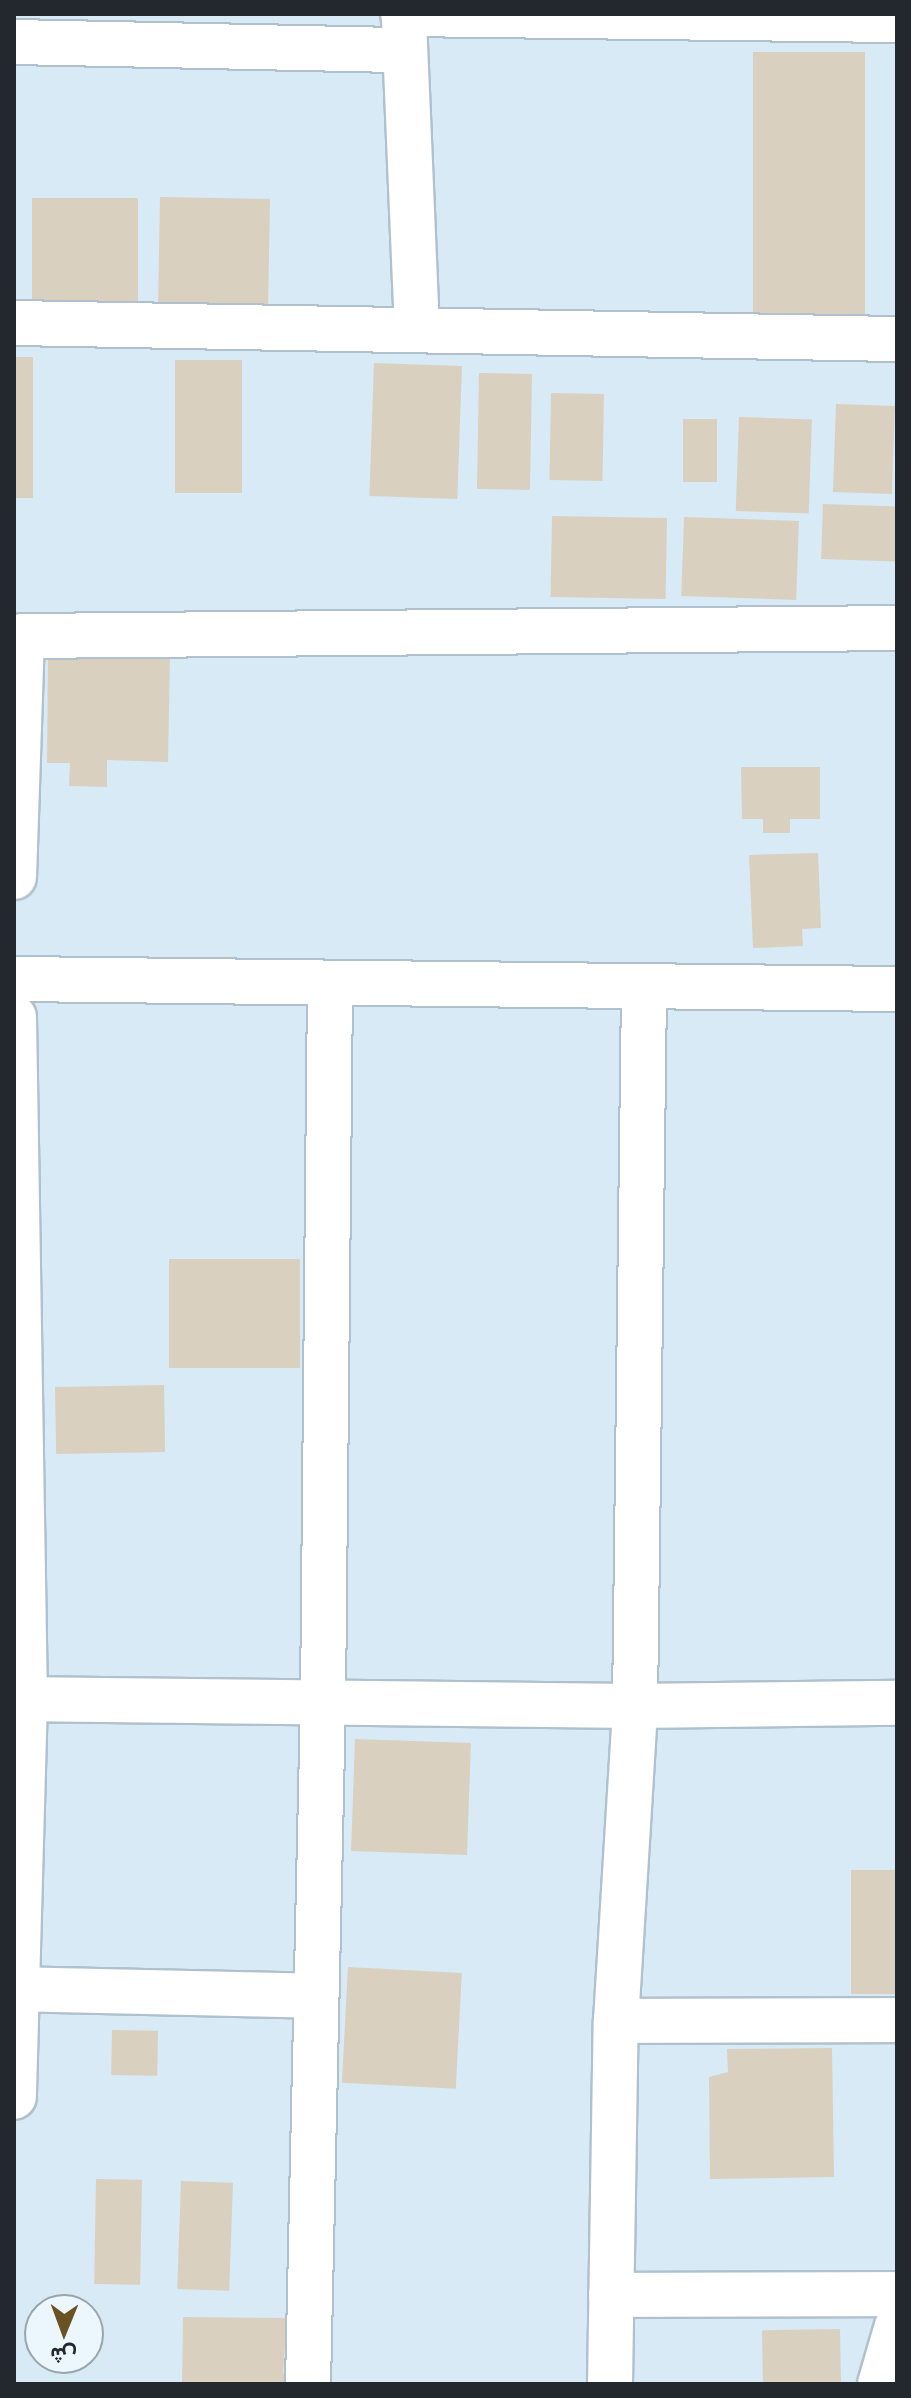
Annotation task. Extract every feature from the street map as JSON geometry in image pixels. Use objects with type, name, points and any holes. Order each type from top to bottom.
[{"type":"street","points":[[14,42],[404,26],[897,20]]},
{"type":"street","points":[[404,26],[417,330]]},
{"type":"street","points":[[17,322],[417,330],[895,334]]},
{"type":"street","points":[[14,877],[18,635],[897,628]]},
{"type":"street","points":[[14,979],[897,989]]},
{"type":"street","points":[[308,2384],[323,1701],[330,983]]},
{"type":"street","points":[[610,2384],[616,2021],[635,1706],[644,986]]},
{"type":"street","points":[[14,1017],[19,1699],[14,2097]]},
{"type":"street","points":[[19,1699],[635,1706],[897,1703]]},
{"type":"street","points":[[15,1989],[316,1996]]},
{"type":"street","points":[[616,2021],[897,2020]]},
{"type":"street","points":[[611,2295],[897,2294]]},
{"type":"street","points":[[880,2384],[897,2326]]},
{"type":"building","points":[[753,52],[865,52],[865,317],[753,317]]},
{"type":"building","points":[[160,197],[270,199],[268,313],[158,311]]},
{"type":"building","points":[[32,198],[138,198],[138,316],[32,316]]},
{"type":"building","points":[[14,357],[33,357],[33,498],[14,498]]},
{"type":"building","points":[[175,360],[242,360],[242,493],[175,493]]},
{"type":"building","points":[[374,363],[462,366],[457,499],[369,496]]},
{"type":"building","points":[[479,373],[532,374],[530,490],[477,489]]},
{"type":"building","points":[[551,393],[604,394],[602,481],[549,480]]},
{"type":"building","points":[[836,404],[895,406],[892,494],[833,492]]},
{"type":"building","points":[[739,417],[812,420],[809,513],[736,511]]},
{"type":"building","points":[[683,419],[717,419],[717,482],[683,482]]},
{"type":"building","points":[[823,504],[897,507],[895,562],[821,559]]},
{"type":"building","points":[[552,516],[667,518],[666,599],[551,597]]},
{"type":"building","points":[[684,517],[799,521],[796,600],[681,596]]},
{"type":"building","points":[[48,655],[170,657],[168,762],[107,760],[107,787],[69,786],[70,763],[47,763]]},
{"type":"building","points":[[741,767],[820,767],[820,819],[790,819],[790,833],[763,833],[763,819],[742,819]]},
{"type":"building","points":[[818,853],[821,928],[802,929],[803,946],[753,948],[749,855]]},
{"type":"building","points":[[169,1259],[300,1259],[300,1368],[169,1368]]},
{"type":"building","points":[[164,1385],[165,1452],[56,1454],[55,1387]]},
{"type":"building","points":[[355,1739],[471,1743],[467,1855],[351,1851]]},
{"type":"building","points":[[851,1870],[897,1870],[897,1994],[851,1994]]},
{"type":"building","points":[[348,1967],[462,1973],[456,2089],[342,2083]]},
{"type":"building","points":[[112,2030],[158,2031],[157,2076],[111,2075]]},
{"type":"building","points":[[832,2048],[834,2177],[710,2179],[709,2077],[728,2072],[727,2049]]},
{"type":"building","points":[[96,2179],[142,2180],[140,2285],[94,2284]]},
{"type":"building","points":[[181,2181],[233,2183],[229,2291],[177,2289]]},
{"type":"building","points":[[183,2317],[287,2318],[283,2373],[286,2373],[286,2384],[182,2384]]},
{"type":"building","points":[[840,2329],[841,2384],[763,2384],[762,2330]]}]
